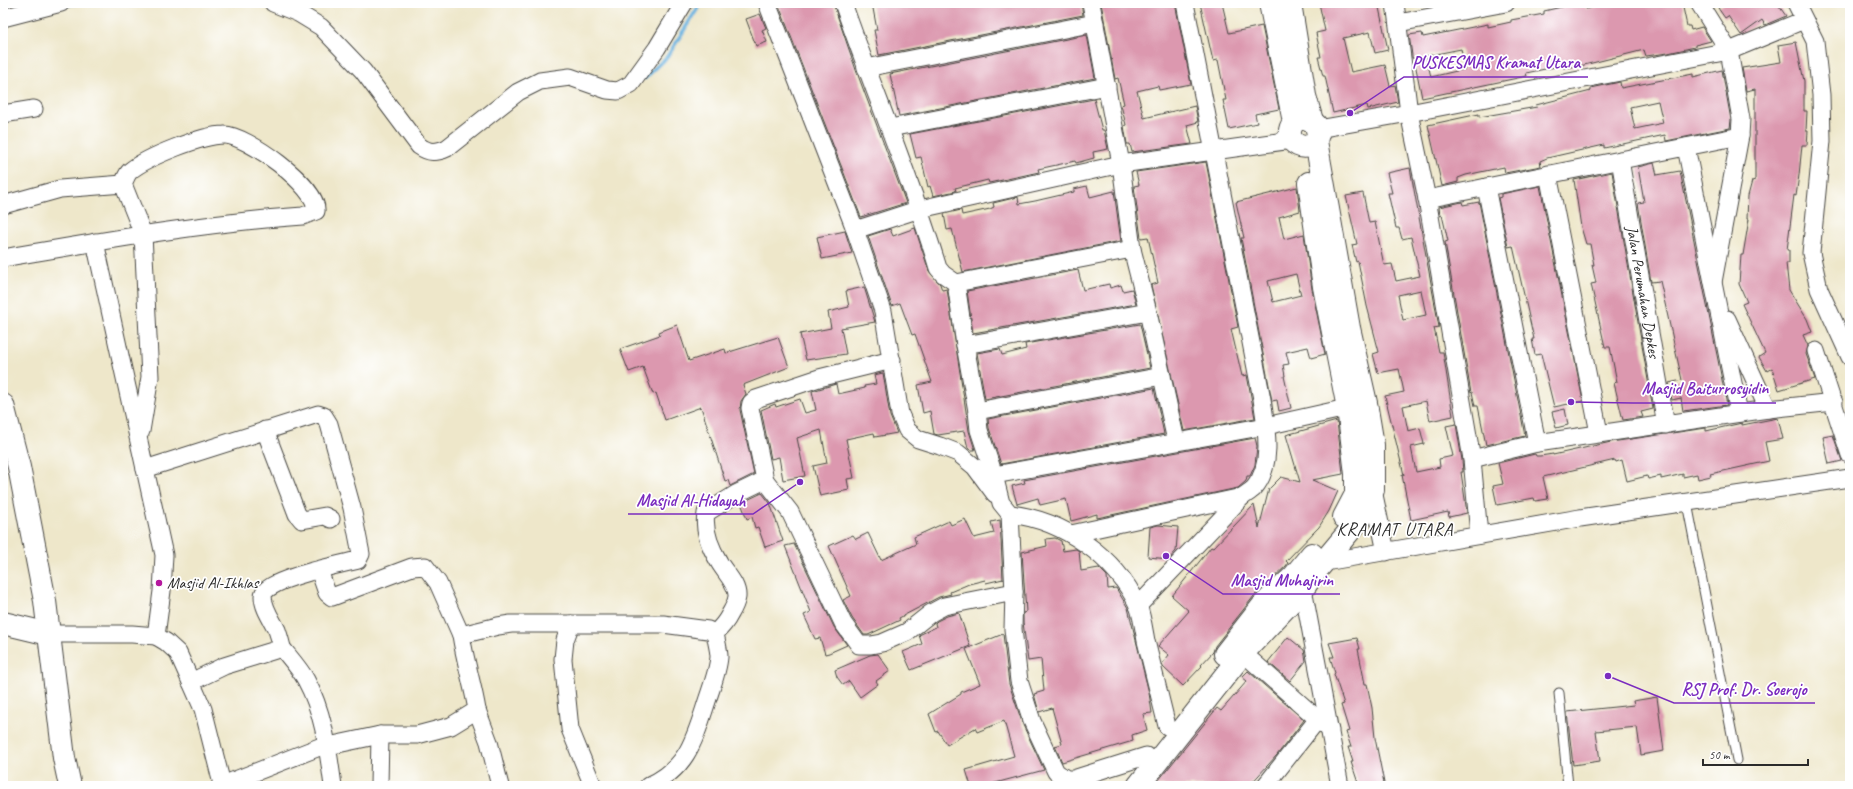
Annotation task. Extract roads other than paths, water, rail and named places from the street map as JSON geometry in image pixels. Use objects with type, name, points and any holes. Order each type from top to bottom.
[{"type":"street","points":[[3,18],[24,8],[61,3]]},
{"type":"street","points":[[273,3],[298,8],[321,27],[363,71],[419,146],[431,152],[439,152],[447,148],[518,92],[540,81],[570,78],[607,90],[618,91],[625,89],[631,84],[657,48],[684,3]]},
{"type":"street","points":[[767,3],[855,230],[883,311],[900,414],[907,430],[918,440],[958,453],[975,467],[1006,508],[1071,534],[1097,551],[1113,566],[1138,606],[1167,726]]},
{"type":"street","points":[[843,3],[866,68],[920,209],[938,268],[943,274],[956,283],[1132,249]]},
{"type":"street","points":[[1091,3],[1121,164],[1132,249],[1148,312],[1176,442]]},
{"type":"street","points":[[1138,606],[1242,497],[1254,488],[1260,480],[1266,461],[1266,426],[1262,399],[1185,3]]},
{"type":"street","points":[[1138,786],[1298,582],[1342,521],[1351,507],[1356,494],[1357,405],[1349,328],[1306,133],[1270,3]]},
{"type":"street","points":[[1290,3],[1306,96],[1306,133]]},
{"type":"street","points":[[1395,3],[1409,114],[1427,199],[1472,459],[1479,535]]},
{"type":"street","points":[[1398,23],[1506,3]]},
{"type":"street","points":[[1698,3],[1729,51],[1741,119],[1740,136],[1714,288],[1768,409]]},
{"type":"street","points":[[1796,3],[1815,40],[1821,103],[1822,141],[1811,253],[1818,289],[1850,357]]},
{"type":"street","points":[[855,230],[920,209],[1121,164],[1214,150],[1409,114],[1729,51],[1804,20]]},
{"type":"street","points":[[866,68],[1095,23]]},
{"type":"street","points":[[890,128],[1107,86]]},
{"type":"street","points":[[3,114],[34,109]]},
{"type":"street","points":[[3,258],[143,234],[240,221],[312,214],[316,211],[316,207],[304,185],[290,173],[240,138],[224,135],[183,145],[130,171],[126,176],[123,184],[143,234],[150,377],[140,441]]},
{"type":"street","points":[[1427,199],[1740,136]]},
{"type":"street","points":[[1686,147],[1738,413]]},
{"type":"street","name":"Jalan Perumahan Depkes","points":[[1620,160],[1666,425]]},
{"type":"street","points":[[1548,174],[1599,433]]},
{"type":"street","points":[[3,205],[60,189],[123,184]]},
{"type":"street","points":[[1486,187],[1537,443]]},
{"type":"street","points":[[95,242],[164,555],[162,591],[156,636]]},
{"type":"street","points":[[956,283],[979,430],[1006,508],[1014,592],[1013,629],[1019,680],[1032,721],[1056,772],[1066,779],[1072,779],[1146,756]]},
{"type":"street","points":[[965,345],[1148,312]]},
{"type":"street","points":[[1816,351],[1834,402],[1850,455]]},
{"type":"street","points":[[892,360],[819,378],[756,399],[751,403],[750,408],[765,480],[790,512],[844,623],[859,645],[871,646],[907,632],[930,613],[944,606],[1014,592]]},
{"type":"street","points":[[977,411],[1162,376]]},
{"type":"street","points":[[1472,459],[1537,443],[1599,433],[1666,425],[1768,409],[1834,402]]},
{"type":"street","points":[[3,405],[21,474],[45,601],[64,758],[70,786]]},
{"type":"street","points":[[994,475],[1266,426],[1357,405]]},
{"type":"street","points":[[1357,405],[1373,445],[1373,490],[1386,552]]},
{"type":"street","points":[[145,469],[318,414],[324,416],[330,424],[352,508],[361,554],[358,560],[287,579],[265,590],[262,595],[264,605],[278,632],[282,648],[306,678],[317,704],[327,744],[333,786]]},
{"type":"street","points":[[265,430],[296,514],[302,520],[325,516],[331,519]]},
{"type":"street","points":[[1325,562],[1479,535],[1850,478]]},
{"type":"street","points":[[648,786],[658,782],[672,772],[692,746],[711,688],[719,657],[719,630],[734,606],[737,596],[735,586],[719,562],[706,535],[704,523],[706,513],[736,494],[765,480]]},
{"type":"street","points":[[1122,786],[1167,726],[1264,604],[1298,582],[1311,577],[1325,562],[1362,515],[1373,490]]},
{"type":"street","points":[[1071,534],[1242,497]]},
{"type":"street","points":[[319,570],[327,593],[332,597],[412,567],[426,566],[438,583],[461,635],[465,661],[473,687],[477,710],[489,742],[500,786]]},
{"type":"street","points":[[1298,582],[1330,730],[1340,786]]},
{"type":"street","points":[[3,623],[49,634],[132,634],[156,636],[166,642],[178,653],[203,709],[221,785],[327,744],[333,745],[380,735],[417,735],[451,726],[477,710]]},
{"type":"street","points":[[461,635],[511,624],[663,624],[719,630]]},
{"type":"street","points":[[572,624],[565,640],[563,659],[570,729],[592,786]]},
{"type":"street","points":[[191,682],[224,666],[282,648]]},
{"type":"street","points":[[1243,653],[1330,730]]},
{"type":"street","points":[[1265,786],[1318,719]]},
{"type":"street","points":[[379,786],[380,735]]},
{"type":"lane","points":[[1687,503],[1737,760]]},
{"type":"lane","points":[[1559,693],[1568,786]]},
{"type":"waterway","points":[[65,5],[77,3]]},
{"type":"waterway","points":[[645,78],[667,57],[701,3]]},
{"type":"place","name":"PUSKESMAS Kramat Utara","points":[[1350,113]]},
{"type":"place","name":"Masjid Baiturrosyidin","points":[[1571,402]]},
{"type":"place","name":"Masjid Al-Hidayah","points":[[800,482]]},
{"type":"place","name":"Masjid Muhajirin","points":[[1166,556]]},
{"type":"place","name":"Masjid Al-Ikhlas","points":[[159,583]]},
{"type":"place","name":"RSJ Prof. Dr. Soerojo","points":[[1608,676]]},
{"type":"district","name":"KRAMAT UTARA","points":[[1395,529]]}]
